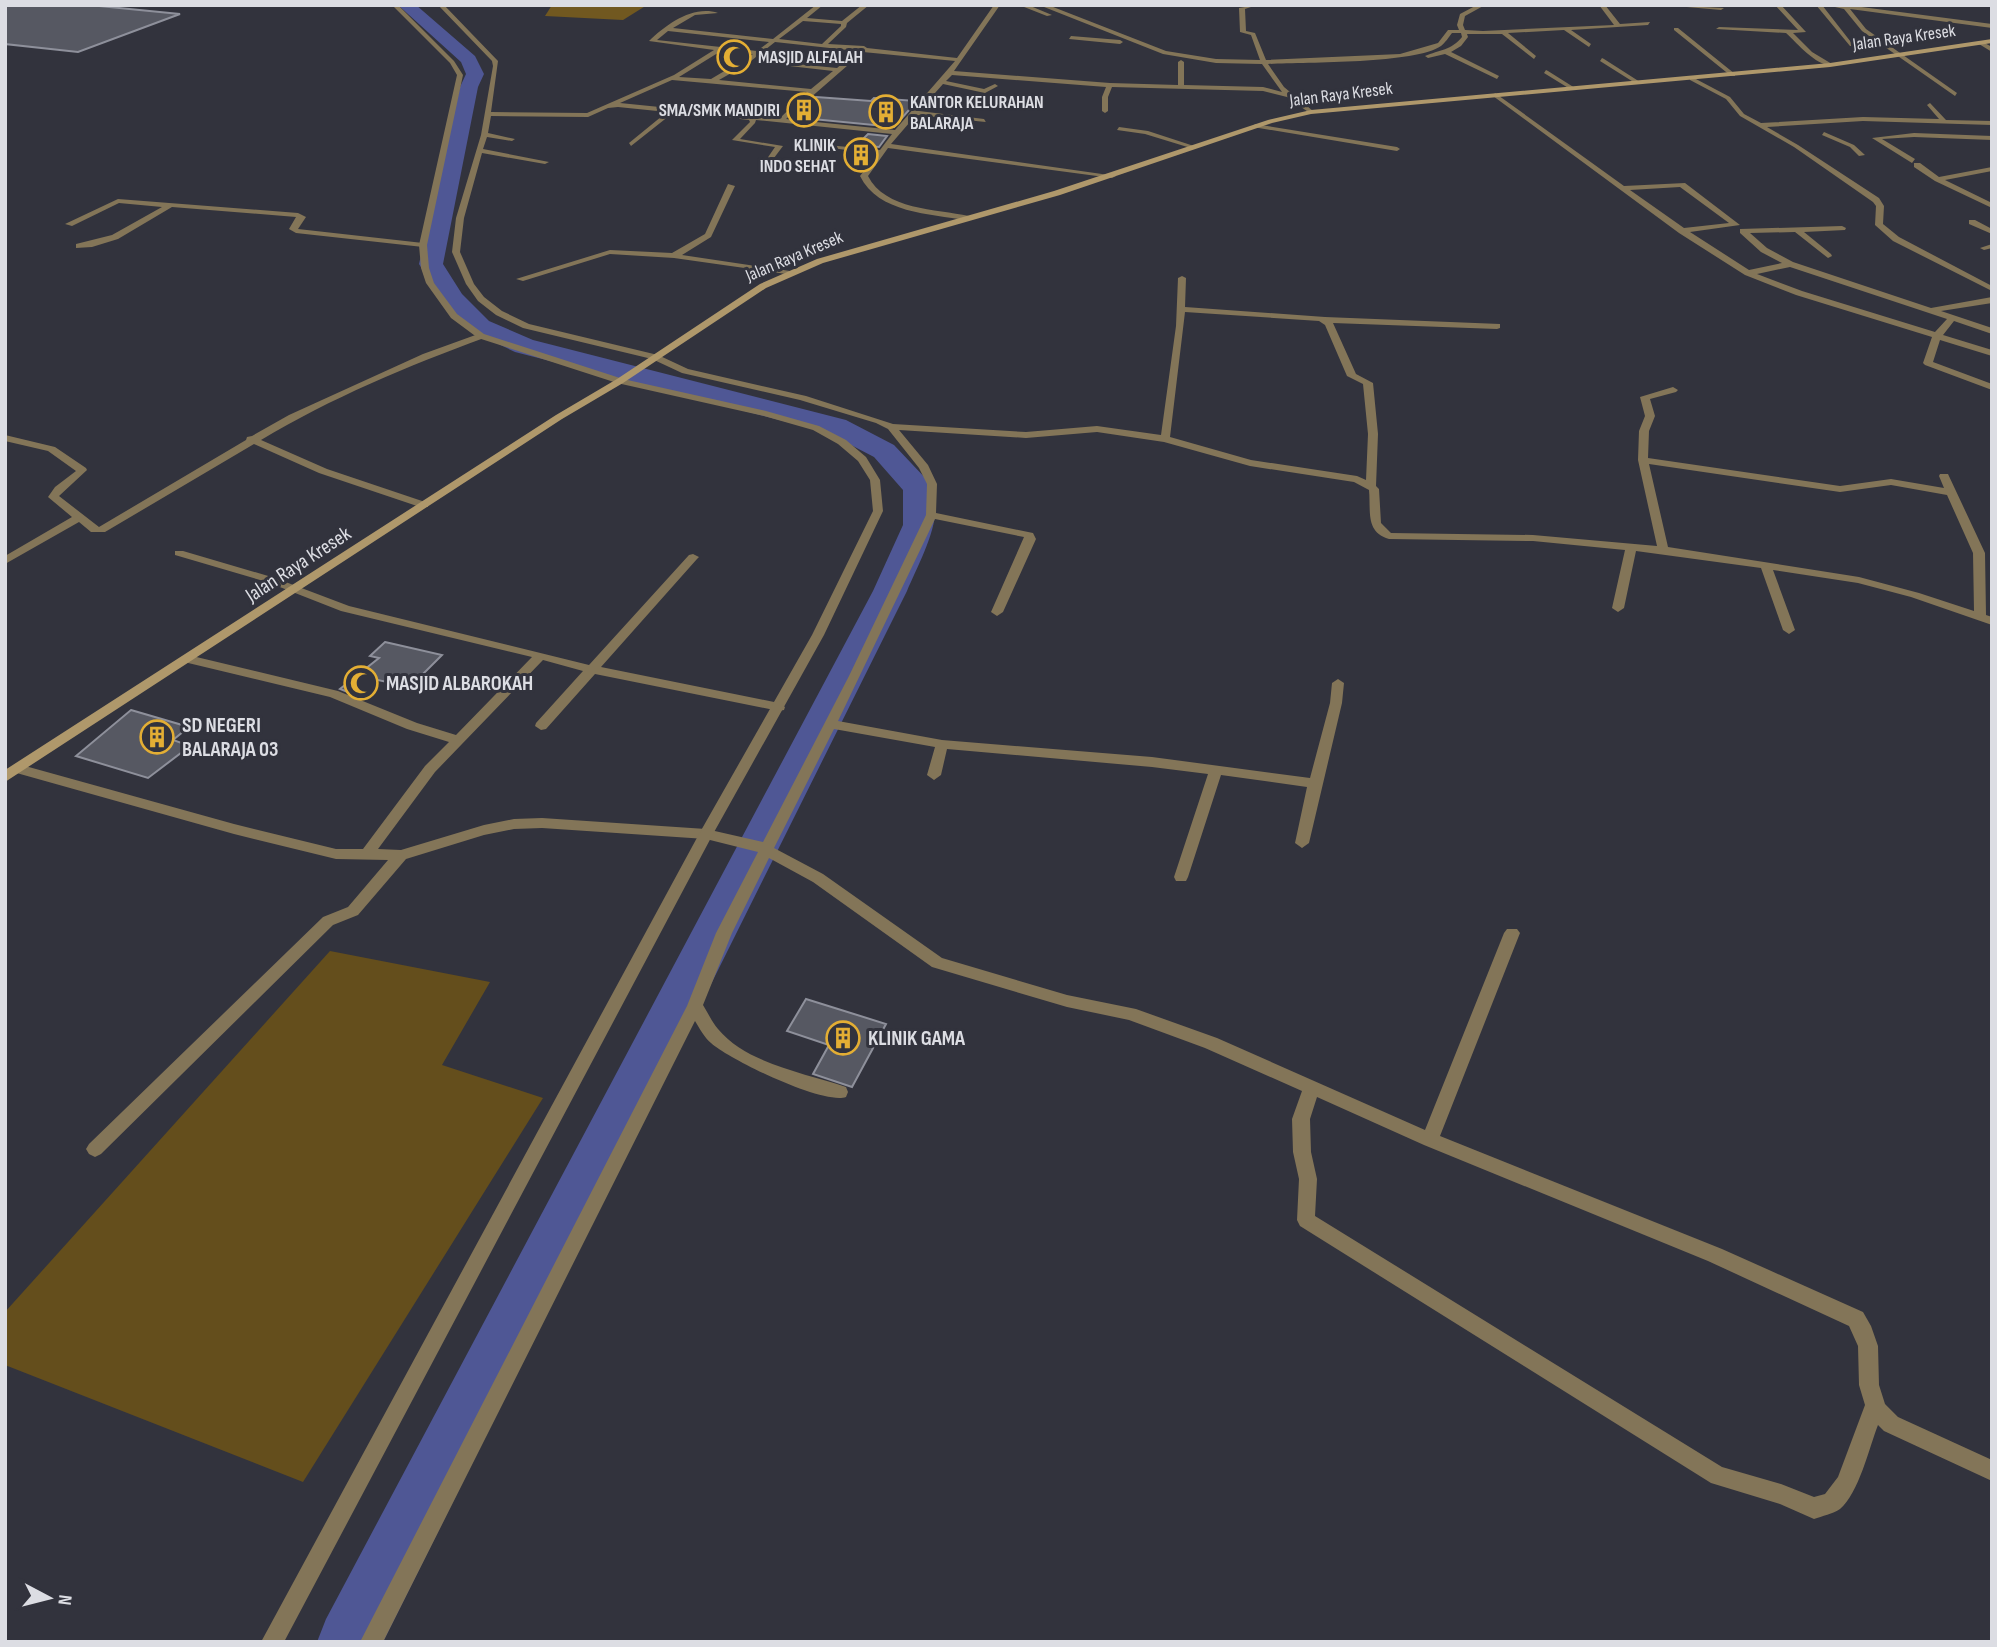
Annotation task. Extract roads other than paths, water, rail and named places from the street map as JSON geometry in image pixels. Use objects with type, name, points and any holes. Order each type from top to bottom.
[{"type":"main road","name":"Jalan Raya Kresek","points":[[5,778],[424,505],[622,380],[752,292],[790,273],[857,248],[1112,176],[1255,126],[1311,112],[1830,65],[1992,41]]},
{"type":"street","points":[[272,1642],[712,835],[873,526],[878,511],[875,480],[862,458],[842,442],[816,428],[622,380],[481,336],[454,316],[430,283],[425,268],[423,245],[460,75],[452,62],[394,5]]},
{"type":"street","points":[[441,5],[495,61],[496,76],[489,114],[460,218],[456,252],[470,284],[481,299],[499,313],[526,326],[652,359],[685,371],[853,411],[891,427],[1026,435],[1097,429],[1165,439],[1250,463],[1357,479],[1371,485]]},
{"type":"street","points":[[712,81],[757,53],[820,5]]},
{"type":"street","points":[[825,44],[844,23],[866,5]]},
{"type":"street","points":[[966,218],[887,200],[877,195],[866,183],[864,176],[897,132],[950,73],[997,5]]},
{"type":"street","points":[[1022,5],[1120,42],[1181,60],[1265,65],[1386,60],[1446,52],[1463,42],[1458,32],[1462,15],[1475,6]]},
{"type":"street","points":[[1042,5],[1142,48]]},
{"type":"street","points":[[1254,5],[1242,8],[1243,32],[1253,34],[1265,65],[1286,95]]},
{"type":"street","points":[[1602,5],[1618,26]]},
{"type":"street","points":[[1667,5],[1721,8]]},
{"type":"street","points":[[1719,29],[1803,31],[1778,5]]},
{"type":"street","points":[[1819,5],[1852,46]]},
{"type":"street","points":[[1829,5],[1992,26]]},
{"type":"street","points":[[1846,7],[1853,20],[1872,38],[1903,55],[1955,94]]},
{"type":"street","points":[[715,13],[694,13],[652,41],[757,53]]},
{"type":"street","points":[[801,19],[844,23]]},
{"type":"street","points":[[1403,58],[1440,44],[1446,32],[1503,32],[1648,23]]},
{"type":"street","points":[[667,29],[959,60]]},
{"type":"street","points":[[1566,29],[1589,46]]},
{"type":"street","points":[[1676,29],[1733,75]]},
{"type":"street","points":[[1503,32],[1534,57]]},
{"type":"street","points":[[1788,32],[1811,53],[1830,65]]},
{"type":"street","points":[[1071,38],[1120,42]]},
{"type":"street","points":[[1980,43],[1992,50]]},
{"type":"street","points":[[671,78],[812,90],[819,88],[864,48]]},
{"type":"street","points":[[489,114],[588,115],[671,78],[719,49]]},
{"type":"street","points":[[1446,52],[1497,76]]},
{"type":"street","points":[[1181,60],[1181,85]]},
{"type":"street","points":[[1602,60],[1637,82]]},
{"type":"street","points":[[766,63],[838,70]]},
{"type":"street","points":[[1546,72],[1572,88]]},
{"type":"street","points":[[950,73],[1110,85],[1264,89],[1286,95],[1311,112]]},
{"type":"street","points":[[1692,79],[1728,98],[1739,112],[1876,200],[1880,206],[1879,225],[1896,239],[1992,289]]},
{"type":"street","points":[[942,82],[987,91],[995,86]]},
{"type":"street","points":[[1105,111],[1105,97],[1110,85]]},
{"type":"street","points":[[781,120],[812,90]]},
{"type":"street","points":[[1495,95],[1682,231],[1748,274],[1799,293],[1992,354]]},
{"type":"street","points":[[611,105],[897,132]]},
{"type":"street","points":[[1930,105],[1944,121]]},
{"type":"street","points":[[631,144],[672,111]]},
{"type":"street","points":[[915,113],[984,121]]},
{"type":"street","points":[[751,118],[753,122],[736,141],[780,146],[762,172]]},
{"type":"street","points":[[1760,125],[1863,119],[1992,123]]},
{"type":"street","points":[[1255,126],[1397,149]]},
{"type":"street","points":[[1119,129],[1146,132],[1194,147]]},
{"type":"street","points":[[1825,134],[1852,146],[1861,155]]},
{"type":"street","points":[[484,135],[512,139]]},
{"type":"street","points":[[1992,138],[1914,135],[1875,138],[1938,179],[1992,206]]},
{"type":"street","points":[[1875,145],[1886,145]]},
{"type":"street","points":[[1852,146],[1864,146]]},
{"type":"street","points":[[827,147],[885,149],[1112,176]]},
{"type":"street","points":[[478,150],[545,162]]},
{"type":"street","points":[[1938,179],[1992,169]]},
{"type":"street","points":[[674,256],[705,238],[712,229],[731,186]]},
{"type":"street","points":[[1622,188],[1682,186],[1764,250],[1790,264],[1992,331]]},
{"type":"street","points":[[1976,199],[1992,195]]},
{"type":"street","points":[[69,224],[118,201],[298,215],[302,217],[293,229],[296,231],[423,245]]},
{"type":"street","points":[[79,246],[99,244],[122,235],[169,206]]},
{"type":"street","points":[[1972,222],[1992,232]]},
{"type":"street","points":[[1682,231],[1842,228]]},
{"type":"street","points":[[1796,229],[1828,256]]},
{"type":"street","points":[[520,279],[615,252],[674,256],[790,273]]},
{"type":"street","points":[[1748,274],[1790,264]]},
{"type":"street","points":[[1165,439],[1182,309],[1182,278]]},
{"type":"street","points":[[1930,310],[1992,300]]},
{"type":"street","points":[[1182,309],[1325,320],[1497,327]]},
{"type":"street","points":[[1952,318],[1937,336],[1928,363],[1992,387]]},
{"type":"street","points":[[1325,320],[1331,326],[1352,376],[1368,383],[1373,434],[1371,485],[1376,501],[1374,526],[1390,537],[1533,538],[1663,550],[1889,587],[1986,619],[1979,553],[1944,476]]},
{"type":"street","points":[[5,438],[51,449],[82,470],[53,494],[53,497],[95,530],[110,526],[251,439],[292,417],[416,361],[481,336]]},
{"type":"street","points":[[1663,550],[1643,460],[1644,431],[1650,416],[1646,397],[1673,390]]},
{"type":"street","points":[[371,1642],[695,1006],[724,933],[763,848],[830,724],[931,515],[932,484],[924,467],[891,427]]},
{"type":"street","points":[[251,439],[323,471],[424,505]]},
{"type":"street","points":[[1643,460],[1840,489],[1856,489],[1884,481],[1953,493]]},
{"type":"street","points":[[931,515],[1028,535],[1030,539],[997,612]]},
{"type":"street","points":[[5,561],[80,517]]},
{"type":"street","points":[[1618,608],[1631,547]]},
{"type":"street","points":[[179,553],[295,589],[345,608],[590,669],[779,706]]},
{"type":"street","points":[[541,726],[693,557]]},
{"type":"street","points":[[1765,565],[1788,630]]},
{"type":"street","points":[[366,856],[430,769],[540,656]]},
{"type":"street","points":[[188,659],[334,694],[412,726],[458,740]]},
{"type":"street","points":[[1302,844],[1336,704],[1338,683]]},
{"type":"street","points":[[830,724],[942,744],[1152,762],[1315,783]]},
{"type":"street","points":[[934,775],[942,744]]},
{"type":"street","points":[[18,769],[234,829],[336,854],[401,855],[484,830],[514,824],[541,823],[712,835],[763,848],[818,878],[937,962],[1067,1001],[1130,1014],[1211,1043],[1430,1140],[1715,1255],[1856,1319],[1868,1340],[1867,1383],[1874,1407],[1891,1424],[1992,1471]]},
{"type":"street","points":[[1181,877],[1215,772]]},
{"type":"street","points":[[95,1149],[328,922],[353,911],[401,855]]},
{"type":"street","points":[[1430,1140],[1512,933]]},
{"type":"street","points":[[695,1006],[714,1036],[737,1053],[802,1082],[840,1092]]},
{"type":"street","points":[[1312,1086],[1301,1119],[1302,1152],[1308,1179],[1306,1220],[1718,1476],[1781,1494],[1814,1508],[1832,1502],[1846,1484],[1874,1407]]},
{"type":"waterway","points":[[349,1642],[890,591],[919,525],[918,488],[884,451],[836,426],[524,346],[480,326],[453,299],[431,264],[469,87],[475,74],[469,60],[406,5]]},
{"type":"place","name":"MASJID ALFALAH","points":[[734,57]]},
{"type":"place","name":"SMA/SMK MANDIRI","points":[[804,110]]},
{"type":"place","name":"KANTOR KELURAHAN BALARAJA","points":[[886,112]]},
{"type":"place","name":"KLINIK INDO SEHAT","points":[[861,155]]},
{"type":"place","name":"MASJID ALBAROKAH","points":[[361,683]]},
{"type":"place","name":"SD NEGERI BALARAJA 03","points":[[157,737]]},
{"type":"place","name":"KLINIK GAMA","points":[[843,1038]]}]
